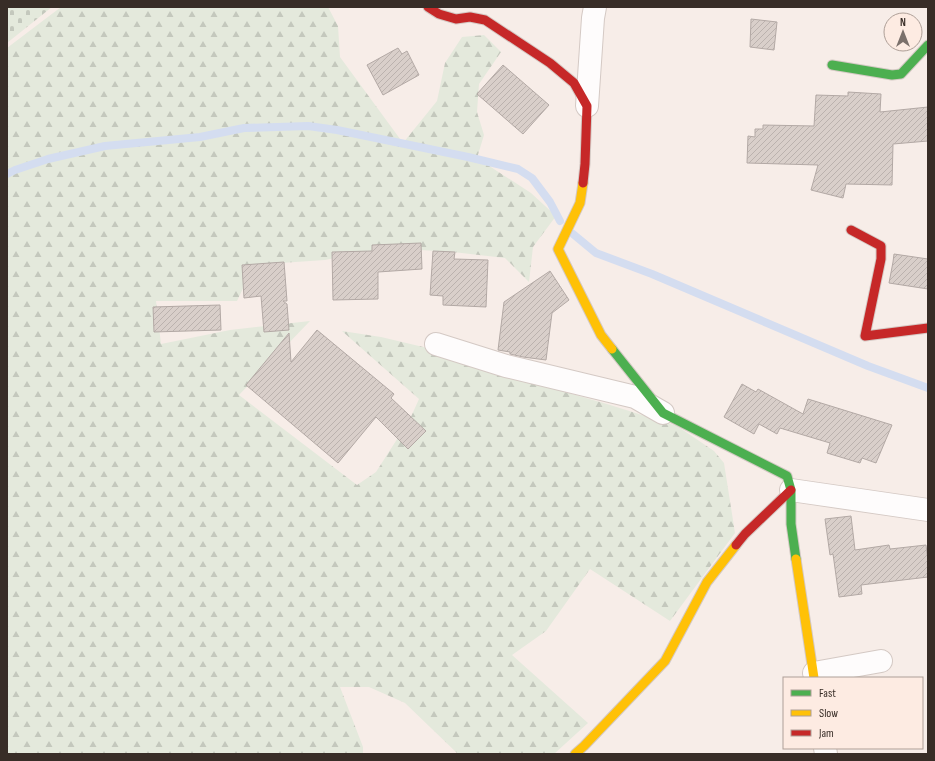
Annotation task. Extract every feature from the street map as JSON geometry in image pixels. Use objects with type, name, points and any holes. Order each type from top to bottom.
[{"type":"street","points":[[428,7],[438,14],[456,20],[470,17],[485,20],[550,63],[574,83],[586,106]]},
{"type":"street","points":[[595,7],[586,106],[585,164],[580,203],[558,249],[601,335],[663,413]]},
{"type":"street","points":[[832,65],[892,75],[901,74],[928,45]]},
{"type":"street","points":[[851,230],[881,246],[881,258],[865,336],[928,328]]},
{"type":"street","points":[[436,344],[506,366],[635,397],[663,413],[787,476],[791,490],[791,524],[814,676],[881,661]]},
{"type":"street","points":[[791,490],[928,510]]},
{"type":"street","points":[[575,754],[665,661],[706,582],[745,534],[791,490]]},
{"type":"green space","points":[[7,7],[52,7],[7,43]]},
{"type":"green space","points":[[61,7],[328,7],[338,26],[340,57],[403,143],[437,101],[445,63],[462,37],[484,35],[501,52],[479,84],[477,112],[484,135],[477,158],[531,193],[556,216],[533,247],[529,282],[505,258],[453,252],[387,248],[325,260],[266,264],[246,282],[237,301],[156,301],[161,344],[230,330],[310,321],[239,395],[357,485],[376,472],[410,419],[419,399],[342,331],[381,337],[457,355],[523,380],[677,426],[714,451],[724,463],[735,533],[670,621],[590,569],[546,631],[512,655],[588,723],[554,754],[458,754],[405,703],[369,687],[340,687],[363,747],[363,754],[7,754],[7,48]]},
{"type":"building","points":[[751,19],[777,22],[774,50],[750,47]]},
{"type":"building","points":[[398,48],[402,54],[407,51],[419,75],[383,95],[367,65]]},
{"type":"building","points":[[503,65],[549,105],[523,134],[477,94]]},
{"type":"building","points":[[848,92],[881,94],[880,112],[928,107],[928,141],[893,144],[892,185],[846,184],[843,198],[811,190],[818,165],[747,163],[748,136],[755,137],[755,129],[763,129],[763,125],[814,126],[816,95],[848,96]]},
{"type":"building","points":[[421,243],[422,269],[378,272],[378,299],[333,300],[332,252],[372,251],[372,245]]},
{"type":"building","points":[[433,251],[455,252],[454,259],[488,260],[486,307],[443,305],[443,296],[430,295]]},
{"type":"building","points":[[894,254],[928,259],[928,289],[889,283]]},
{"type":"building","points":[[284,262],[287,301],[283,301],[287,304],[289,330],[264,332],[261,296],[244,298],[242,265]]},
{"type":"building","points":[[550,271],[569,300],[552,313],[546,360],[523,357],[510,354],[510,352],[498,350],[504,302]]},
{"type":"building","points":[[220,305],[221,330],[154,332],[153,307]]},
{"type":"building","points":[[317,330],[394,394],[391,398],[426,431],[408,449],[376,417],[338,463],[246,385],[289,333],[291,362]]},
{"type":"building","points":[[742,384],[756,392],[758,389],[803,414],[808,399],[892,425],[876,463],[862,458],[860,463],[827,453],[830,443],[780,428],[777,434],[759,424],[754,434],[724,417]]},
{"type":"building","points":[[851,516],[855,550],[889,545],[890,549],[926,545],[928,577],[861,585],[862,594],[839,597],[833,554],[830,555],[825,519]]},
{"type":"waterway","points":[[7,174],[48,159],[105,146],[200,137],[244,128],[308,126],[337,130],[518,169],[532,178],[550,202],[560,221]]},
{"type":"waterway","points":[[573,234],[596,253],[652,274],[868,366],[928,388]]},
{"type":"traffic: fast","points":[[832,65],[892,75],[901,74],[928,45]]},
{"type":"traffic: fast","points":[[612,349],[663,413],[787,476],[791,490],[791,524],[796,559]]},
{"type":"traffic: slow","points":[[583,183],[580,203],[558,249],[601,335],[612,349]]},
{"type":"traffic: slow","points":[[575,754],[665,661],[707,582],[736,545]]},
{"type":"traffic: slow","points":[[796,559],[814,677]]},
{"type":"traffic: jam","points":[[428,7],[439,14],[456,19],[470,17],[485,20],[550,63],[574,83],[587,106],[583,183]]},
{"type":"traffic: jam","points":[[851,230],[881,246],[881,259],[865,336],[928,328]]},
{"type":"traffic: jam","points":[[736,545],[745,534],[791,490]]}]
